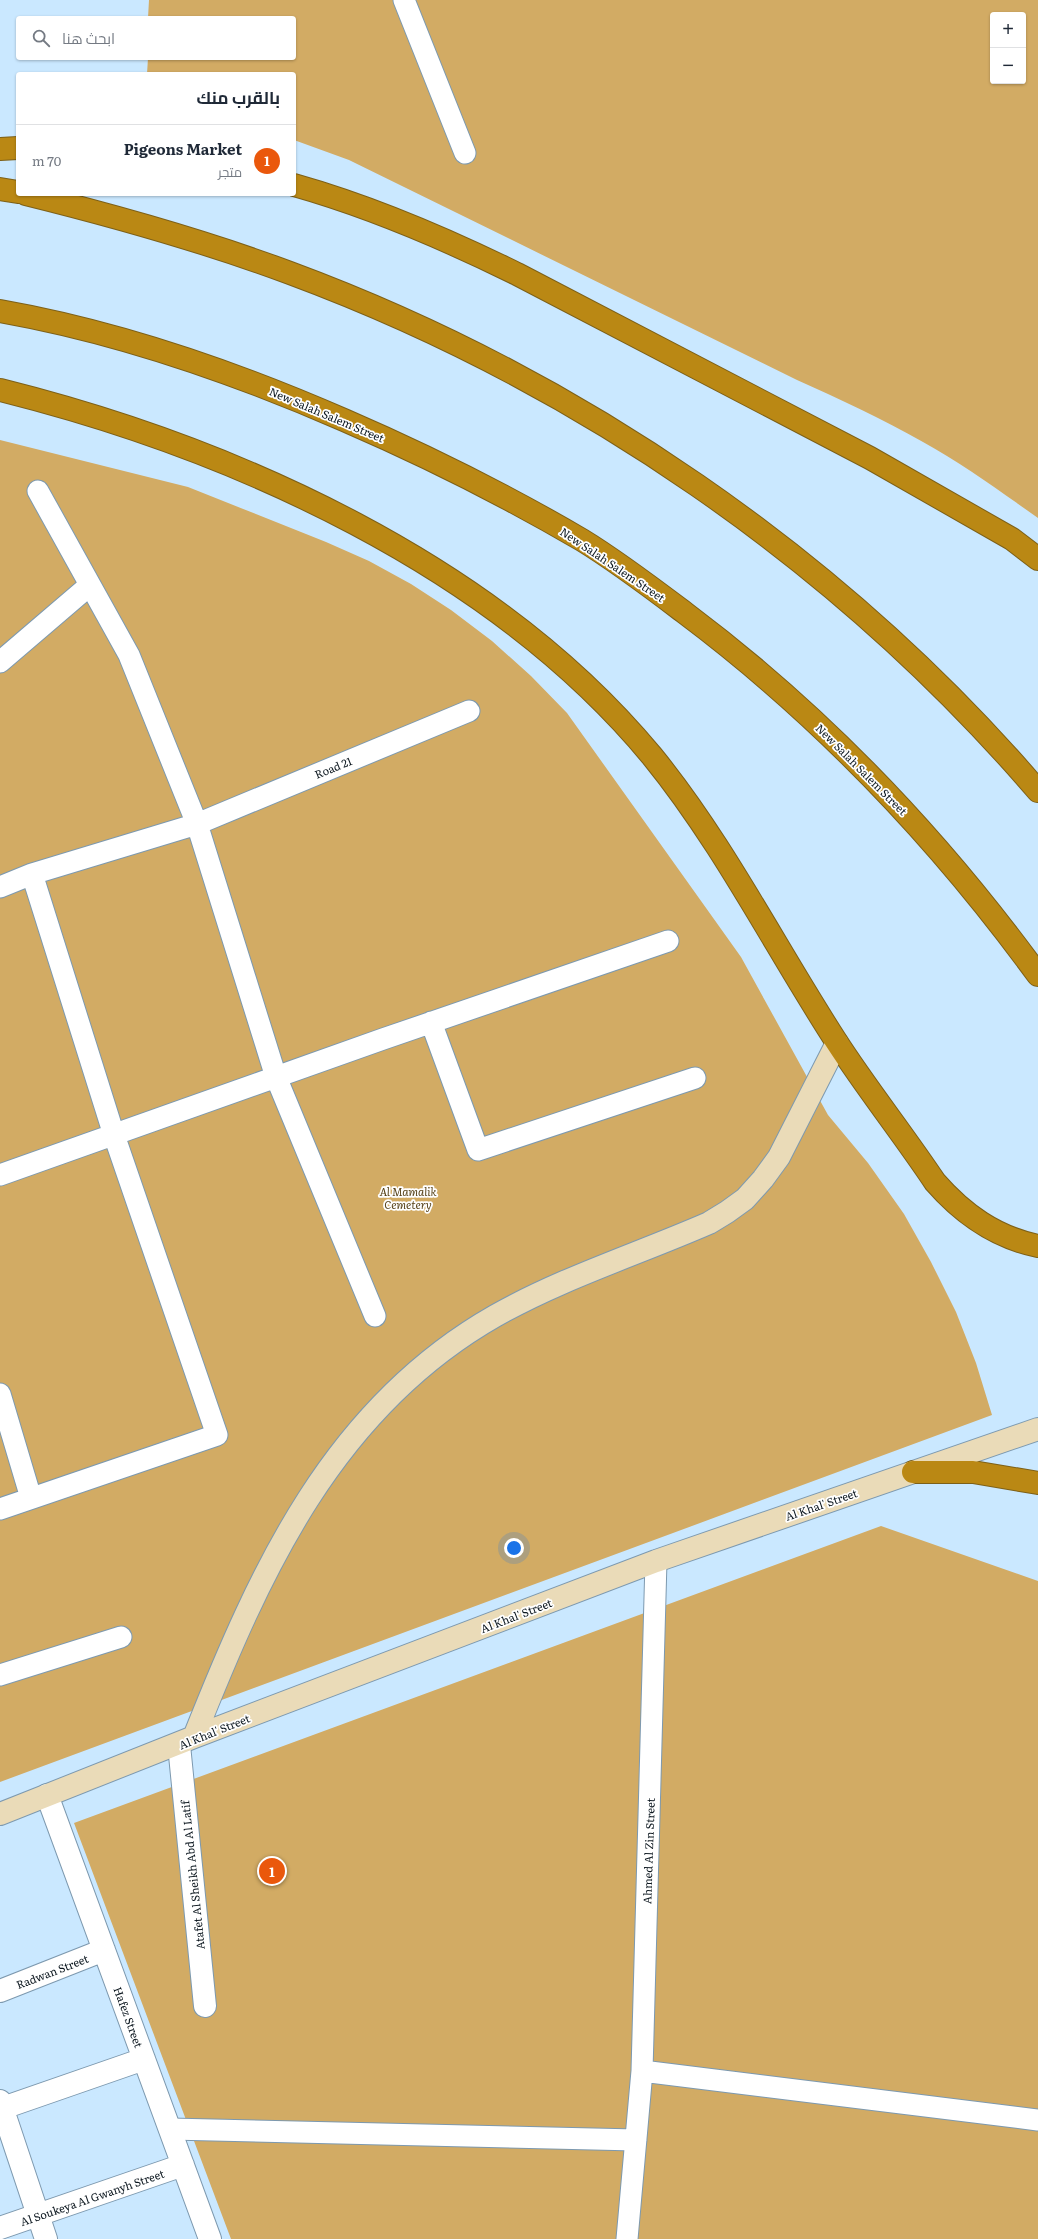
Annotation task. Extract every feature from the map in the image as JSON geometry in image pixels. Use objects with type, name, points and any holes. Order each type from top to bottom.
[{"type":"highway","points":[[0,149],[16,148]]},
{"type":"highway","points":[[296,186],[397,219],[458,244],[870,458],[1012,539],[1038,560]]},
{"type":"highway","points":[[0,189],[16,192]]},
{"type":"highway","points":[[34,196],[149,226],[291,273],[375,307],[456,345],[535,386],[614,430],[756,527],[823,581],[888,638],[950,697],[1038,792]]},
{"type":"highway","name":"New Salah Salem Street","points":[[2,311],[124,339],[214,369],[301,402],[404,447],[492,490],[583,541],[649,586],[713,634],[775,685],[840,744],[900,806],[958,872],[1038,975]]},
{"type":"highway","points":[[0,390],[97,417],[182,446],[264,480],[340,517],[415,558],[486,603],[532,637],[575,674],[615,714],[653,757],[681,794],[716,846],[837,1043],[935,1182],[952,1201],[972,1218],[994,1231],[1020,1242],[1038,1246]]},
{"type":"highway","points":[[913,1472],[973,1472],[1038,1483]]},
{"type":"street","points":[[186,1741],[279,1550],[308,1497],[334,1459],[364,1423],[396,1389],[431,1359],[493,1317],[526,1299],[709,1223],[728,1212],[744,1199],[764,1179],[779,1157],[837,1043]]},
{"type":"street","name":"Al Khal' Street","points":[[0,1814],[656,1561],[1038,1429]]},
{"type":"street","name":"Atafet Al Sheikh Abd Al Latif","points":[[186,1741],[205,2006]]},
{"type":"street","name":"Hafez Street","points":[[47,1795],[210,2239]]},
{"type":"street","name":"Radwan Street","points":[[0,1992],[104,1950]]},
{"type":"street","points":[[46,2239],[1,2106],[144,2059]]},
{"type":"street","name":"Al Soukeya Al Gwanyh Street","points":[[0,2228],[183,2165]]},
{"type":"lane","points":[[404,0],[466,153]]},
{"type":"lane","points":[[38,490],[129,655],[197,824],[276,1077],[375,1316]]},
{"type":"lane","points":[[0,662],[90,585]]},
{"type":"lane","name":"Road 21","points":[[0,887],[32,874],[197,824],[469,711]]},
{"type":"lane","points":[[0,1510],[31,1498],[217,1435],[114,1135],[32,874]]},
{"type":"lane","points":[[0,1175],[431,1022],[668,941]]},
{"type":"lane","points":[[431,1022],[478,1150],[694,1078]]},
{"type":"lane","points":[[0,1394],[31,1498]]},
{"type":"lane","name":"Ahmed Al Zin Street","points":[[627,2239],[642,2071],[656,1561]]},
{"type":"lane","points":[[0,1675],[121,1638]]},
{"type":"lane","points":[[642,2071],[1038,2120]]},
{"type":"lane","points":[[170,2129],[636,2140]]},
{"type":"green space","points":[[149,0],[1038,0],[1038,518],[982,478],[923,442],[876,417],[797,380],[349,160],[296,141],[296,72],[147,72],[148,60],[296,60],[296,16],[148,16]]},
{"type":"green space","name":"Al Mamalik Cemetery","points":[[0,440],[188,487],[326,542],[369,561],[411,584],[451,610],[492,641],[531,676],[567,713],[741,957],[828,1115],[868,1163],[904,1214],[931,1262],[956,1312],[976,1363],[992,1415],[0,1782]]},
{"type":"green space","points":[[881,1526],[1038,1581],[1038,2239],[231,2239],[74,1823]]},
{"type":"place","name":"Pigeons Market","points":[[272,1871]]}]
